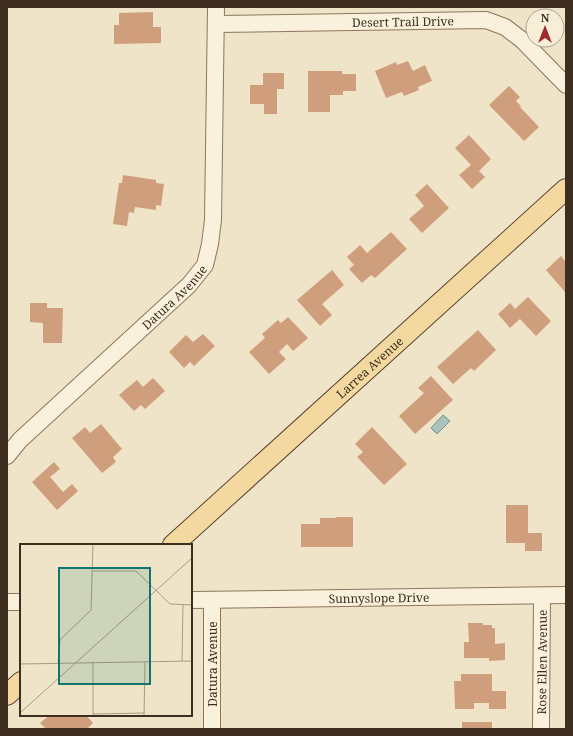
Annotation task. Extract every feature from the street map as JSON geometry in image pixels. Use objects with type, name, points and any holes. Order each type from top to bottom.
[{"type":"main road","name":"Larrea Avenue","points":[[174,544],[566,189]]},
{"type":"main road","points":[[7,695],[20,683]]},
{"type":"street","name":"Datura Avenue","points":[[7,456],[20,440],[189,285],[205,265],[210,244],[213,220],[216,7]]},
{"type":"street","name":"Desert Trail Drive","points":[[216,24],[486,20],[505,27],[522,40],[566,85]]},
{"type":"street","name":"Sunnyslope Drive","points":[[192,600],[566,595]]},
{"type":"street","name":"Rose Ellen Avenue","points":[[541,729],[542,596]]},
{"type":"street","name":"Datura Avenue","points":[[212,600],[212,729]]},
{"type":"street","points":[[7,602],[20,602]]},
{"type":"water","points":[[443,415],[450,421],[437,434],[431,428]]},
{"type":"building","points":[[153,12],[153,27],[161,27],[161,43],[114,44],[114,25],[119,25],[119,13]]},
{"type":"building","points":[[408,61],[413,71],[425,65],[432,81],[418,87],[419,90],[404,96],[402,92],[386,98],[375,71],[396,62],[397,65]]},
{"type":"building","points":[[308,71],[342,71],[342,74],[356,74],[356,91],[343,91],[343,95],[330,95],[330,112],[308,112]]},
{"type":"building","points":[[263,73],[284,73],[284,89],[277,89],[277,114],[264,114],[264,104],[250,104],[250,85],[263,85]]},
{"type":"building","points":[[509,86],[520,97],[516,101],[521,106],[520,107],[539,127],[524,141],[489,105]]},
{"type":"building","points":[[469,135],[491,159],[479,171],[485,177],[472,189],[459,175],[471,165],[455,148]]},
{"type":"building","points":[[123,175],[156,180],[156,183],[164,184],[161,206],[156,205],[156,210],[135,207],[134,213],[129,212],[127,226],[113,224],[119,183],[122,183]]},
{"type":"building","points":[[427,184],[449,208],[422,233],[409,219],[424,206],[415,195]]},
{"type":"building","points":[[391,232],[407,249],[375,278],[371,275],[362,283],[349,269],[354,265],[347,257],[360,245],[367,253]]},
{"type":"building","points":[[561,256],[566,262],[565,292],[546,270]]},
{"type":"building","points":[[332,270],[344,285],[322,304],[332,315],[320,326],[297,300]]},
{"type":"building","points":[[528,297],[551,321],[536,336],[520,319],[510,328],[498,314],[510,303],[515,309]]},
{"type":"building","points":[[30,303],[47,303],[47,308],[63,308],[62,343],[43,343],[43,323],[30,322]]},
{"type":"building","points":[[288,317],[308,338],[293,351],[287,344],[279,352],[286,359],[269,374],[249,352],[265,338],[262,334],[278,320],[281,323]]},
{"type":"building","points":[[478,330],[496,350],[474,371],[471,368],[453,384],[437,367]]},
{"type":"building","points":[[203,334],[215,346],[194,366],[190,362],[184,368],[169,352],[186,335],[193,342]]},
{"type":"building","points":[[431,376],[453,400],[415,434],[399,416],[424,393],[418,388]]},
{"type":"building","points":[[153,378],[165,391],[145,409],[141,405],[134,411],[119,395],[137,380],[143,387]]},
{"type":"building","points":[[101,424],[122,449],[113,457],[116,462],[102,473],[72,438],[85,427],[90,433]]},
{"type":"building","points":[[372,427],[407,464],[384,485],[357,457],[363,452],[355,444]]},
{"type":"building","points":[[54,462],[60,469],[50,477],[63,492],[72,484],[78,491],[57,510],[32,482]]},
{"type":"building","points":[[506,505],[528,505],[528,533],[542,533],[542,551],[525,551],[525,543],[506,543]]},
{"type":"building","points":[[353,517],[353,547],[301,547],[301,524],[320,524],[320,518]]},
{"type":"building","points":[[468,623],[483,623],[483,625],[492,625],[492,628],[495,628],[495,644],[505,643],[505,660],[489,661],[489,658],[464,658],[464,642],[469,642]]},
{"type":"building","points":[[461,674],[492,674],[492,691],[506,691],[506,709],[489,709],[489,703],[474,703],[474,709],[455,709],[454,681],[461,681]]},
{"type":"building","points":[[49,716],[87,716],[93,723],[87,729],[46,729],[40,723]]},
{"type":"building","points":[[462,722],[492,722],[492,729],[462,729]]}]
